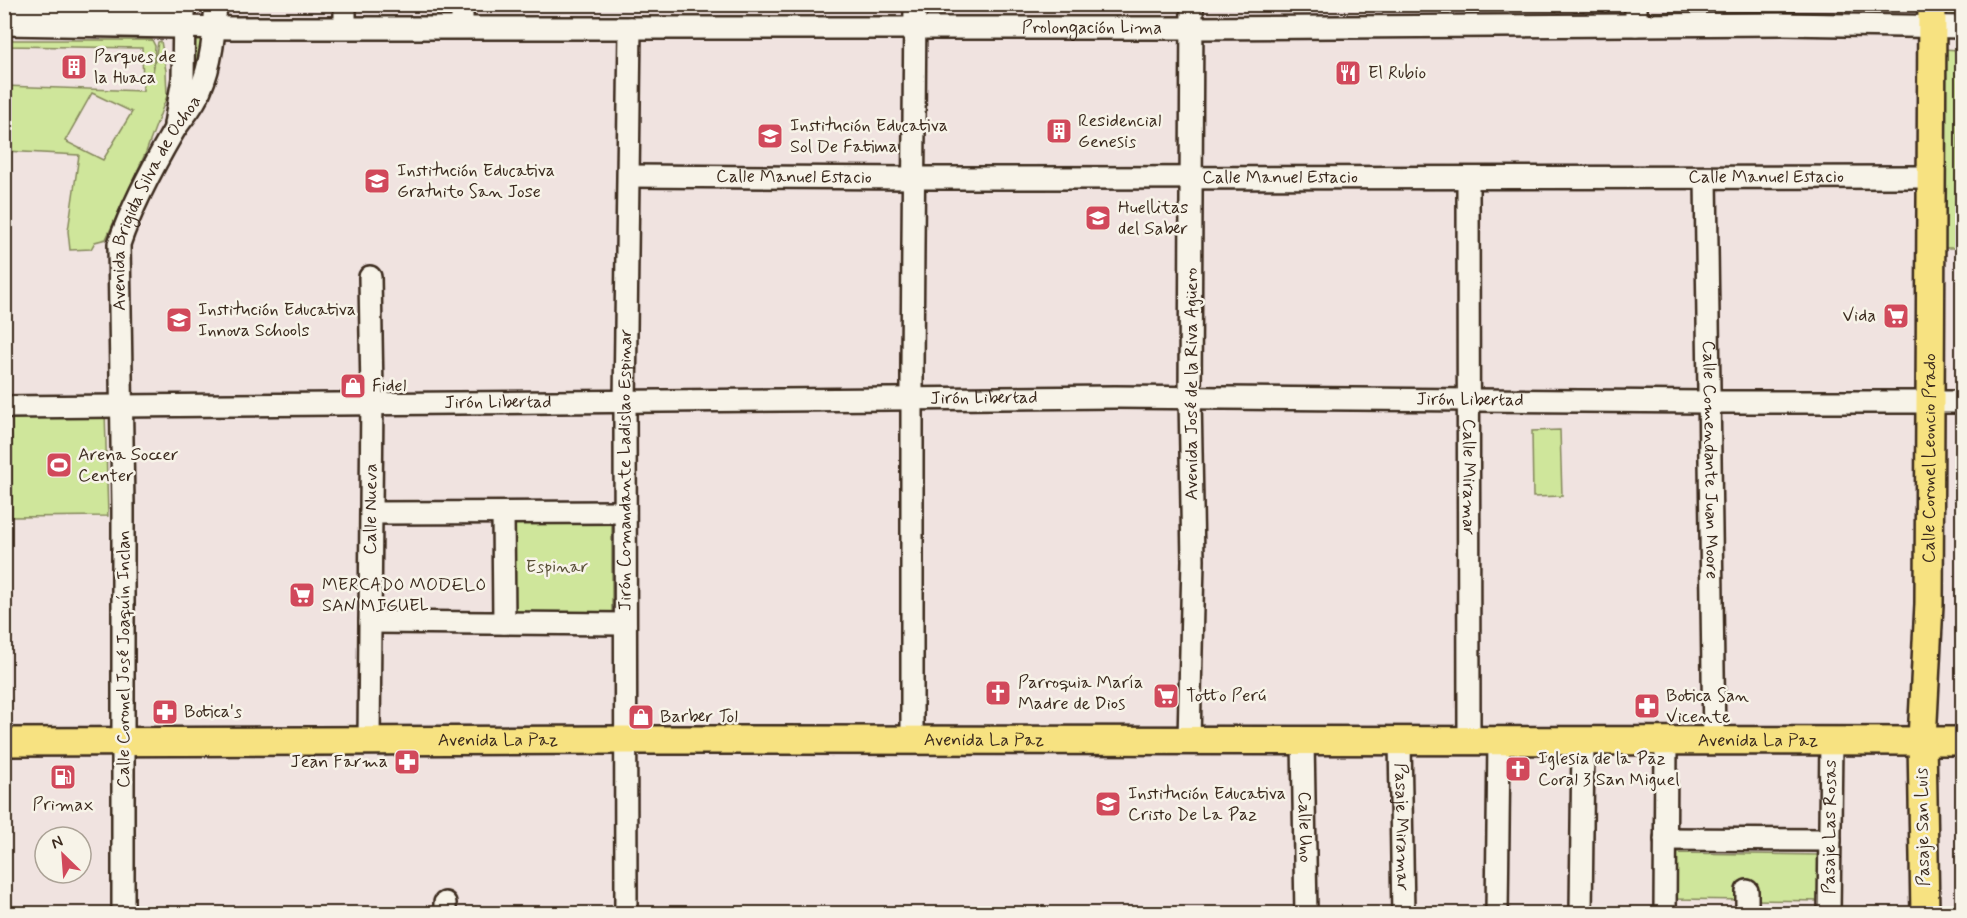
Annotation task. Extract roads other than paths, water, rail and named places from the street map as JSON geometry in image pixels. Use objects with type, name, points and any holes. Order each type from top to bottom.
[{"type":"main road","name":"Calle Coronel Leoncio Prado","points":[[1922,741],[1929,604],[1932,16]]},
{"type":"main road","name":"Pasaje San Luis","points":[[1922,741],[1925,914]]},
{"type":"main road","name":"Avenida La Paz","points":[[4,742],[1962,741]]},
{"type":"street","name":"Avenida Brigida Silva de Ochoa","points":[[121,405],[118,244],[125,225],[174,130],[192,107],[201,89],[212,46],[216,4]]},
{"type":"street","points":[[345,4],[345,27]]},
{"type":"street","points":[[462,4],[462,27]]},
{"type":"street","points":[[912,740],[915,4]]},
{"type":"street","name":"Avenida José de la Riva Agüero","points":[[1189,741],[1193,560],[1190,397],[1192,4]]},
{"type":"street","points":[[4,7],[184,13]]},
{"type":"street","name":"Prolongación Lima","points":[[184,13],[214,27],[1192,28],[1636,15],[1783,14],[1932,16],[1962,27]]},
{"type":"street","points":[[4,24],[184,13]]},
{"type":"street","points":[[174,130],[183,79],[184,13]]},
{"type":"street","name":"Jirón Comandante Ladislao Espinar","points":[[626,914],[625,402],[630,28]]},
{"type":"street","name":"Calle Manuel Estacio","points":[[629,176],[1468,179],[1930,177]]},
{"type":"street","name":"Calle Comendante Juan Moore","points":[[1706,178],[1714,741]]},
{"type":"street","name":"Calle Miramar","points":[[1468,179],[1469,741]]},
{"type":"street","name":"Calle Nueva","points":[[369,741],[372,405],[370,277]]},
{"type":"street","name":"Jirón Libertad","points":[[4,407],[1190,397],[1962,402]]},
{"type":"street","name":"Calle Coronel José Joaquín Inclan","points":[[121,405],[125,742],[123,914]]},
{"type":"street","points":[[371,513],[625,512]]},
{"type":"street","points":[[503,513],[504,623]]},
{"type":"street","points":[[370,622],[625,624]]},
{"type":"street","name":"Calle Uno","points":[[1303,741],[1306,914]]},
{"type":"street","name":"Pasaje Miramar","points":[[1400,741],[1403,914]]},
{"type":"street","points":[[1497,914],[1499,741]]},
{"type":"street","points":[[1581,914],[1583,741]]},
{"type":"street","points":[[1665,914],[1666,741]]},
{"type":"street","name":"Pasaje Las Rosas","points":[[1829,914],[1831,741]]},
{"type":"street","points":[[1665,839],[1830,840]]},
{"type":"street","points":[[1747,891],[1747,914]]},
{"type":"place","name":"Parques de la Huaca","points":[[74,67]]},
{"type":"place","name":"El Rubio","points":[[1348,73]]},
{"type":"place","name":"Residencial Genesis","points":[[1059,131]]},
{"type":"place","name":"Institución Educativa Sol De Fatima","points":[[770,136]]},
{"type":"place","name":"Institución Educativa Gratuito San Jose","points":[[377,181]]},
{"type":"place","name":"Huellitas del Saber","points":[[1098,218]]},
{"type":"place","name":"Vida","points":[[1896,316]]},
{"type":"place","name":"Institución Educativa Innova Schools","points":[[179,320]]},
{"type":"place","name":"Fidel","points":[[353,386]]},
{"type":"place","name":"Arena Soccer Center","points":[[59,465]]},
{"type":"place","name":"MERCADO MODELO SAN MIGUEL","points":[[302,595]]},
{"type":"place","name":"Parroquia María Madre de Dios","points":[[998,693]]},
{"type":"place","name":"Totto Perú","points":[[1166,696]]},
{"type":"place","name":"Botica San Vicente","points":[[1647,706]]},
{"type":"place","name":"Botica's","points":[[165,712]]},
{"type":"place","name":"Barber Tol","points":[[641,717]]},
{"type":"place","name":"Jean Farma","points":[[407,762]]},
{"type":"place","name":"Iglesia de la Paz Coral 3 San Miguel","points":[[1518,769]]},
{"type":"place","name":"Primax","points":[[63,777]]},
{"type":"place","name":"Institución Educativa Cristo De La Paz","points":[[1108,804]]},
{"type":"park label","name":"Espinar","points":[[557,567]]}]
